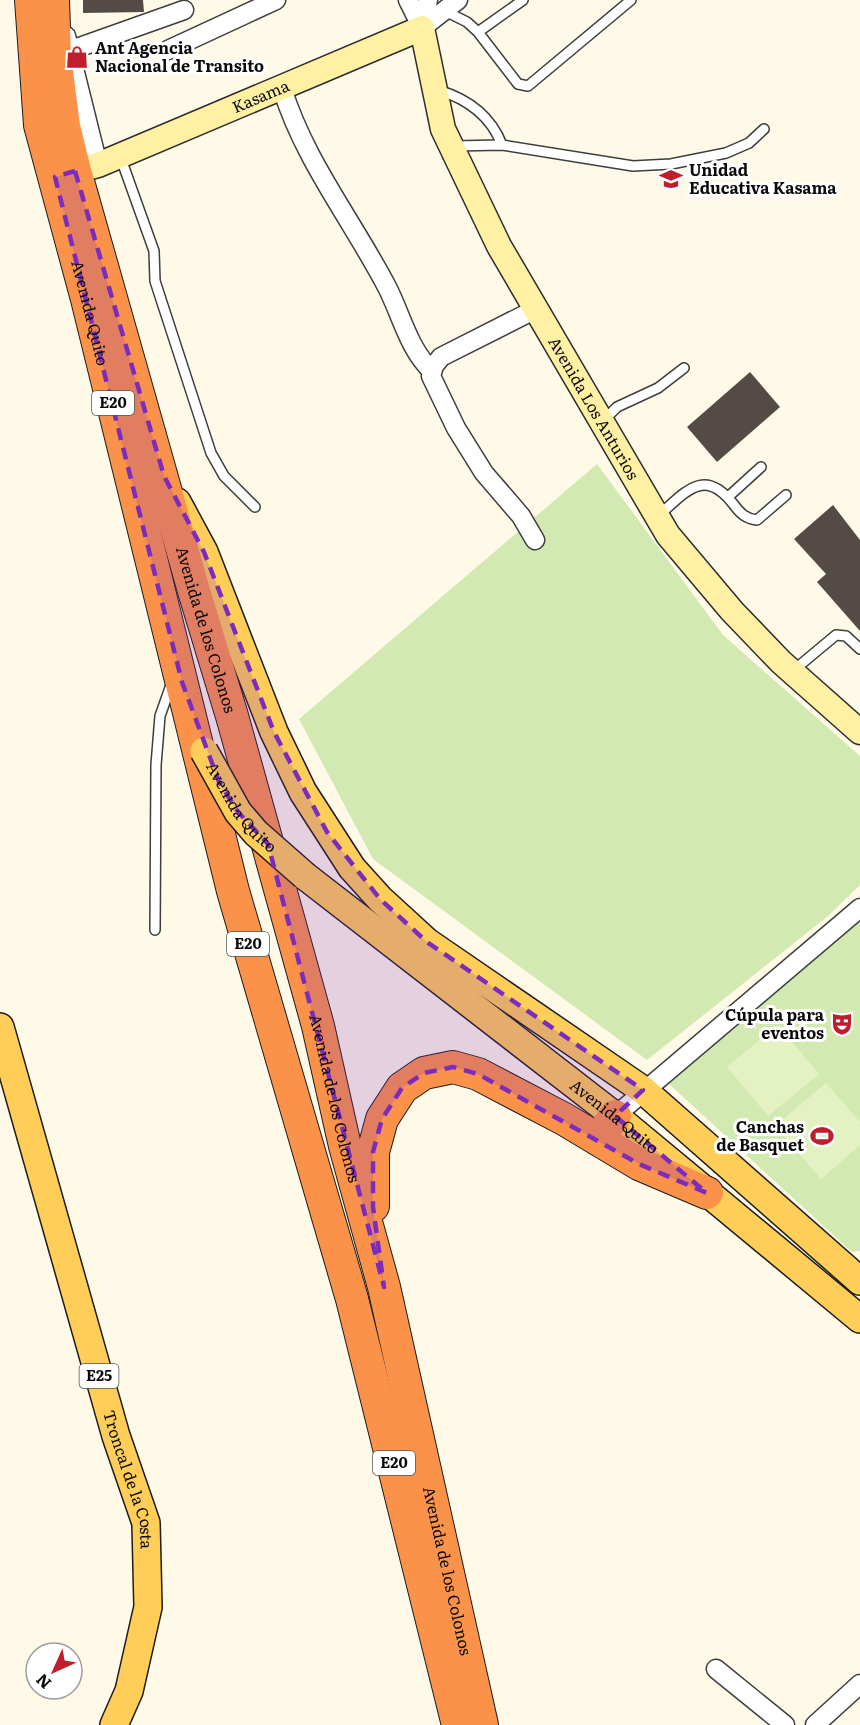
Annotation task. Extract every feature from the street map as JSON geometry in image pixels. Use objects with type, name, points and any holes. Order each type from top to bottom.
[{"type":"highway","name":"Avenida Quito","points":[[31,0],[40,125],[76,171],[181,674]]},
{"type":"highway","name":"Avenida Quito","points":[[53,0],[62,54],[64,126],[164,476]]},
{"type":"highway","name":"Avenida de los Colonos","points":[[164,476],[318,1026],[345,1146],[384,1287],[482,1725]]},
{"type":"highway","name":"Avenida de los Colonos","points":[[181,674],[233,891],[352,1299],[458,1725]]},
{"type":"highway","points":[[384,1287],[373,1207],[373,1152],[382,1119],[402,1088],[424,1073],[453,1067],[478,1074],[606,1128],[639,1164],[707,1192]]},
{"type":"main road","name":"Avenida Quito","points":[[164,476],[204,552],[279,742],[303,792],[352,868],[380,900],[427,942],[643,1090],[860,1281]]},
{"type":"main road","name":"Avenida Quito","points":[[181,674],[204,751],[238,813],[256,833],[606,1128]]},
{"type":"main road","name":"Troncal de la Costa","points":[[0,1027],[116,1436],[146,1523],[148,1607],[129,1691],[114,1725]]},
{"type":"main road","points":[[707,1192],[860,1319]]},
{"type":"street","points":[[63,0],[62,54],[184,10]]},
{"type":"street","points":[[168,51],[276,0]]},
{"type":"street","name":"Avenida Los Anturios","points":[[408,0],[422,28],[443,129],[499,246],[668,535],[732,611],[792,672],[860,732]]},
{"type":"street","name":"Avenida Los Anturios","points":[[422,28],[428,0]]},
{"type":"street","name":"Kasama","points":[[76,171],[120,156],[422,28],[451,6]]},
{"type":"street","points":[[282,88],[288,108],[326,183],[386,285],[422,361],[432,371]]},
{"type":"street","points":[[535,540],[521,516],[484,473],[456,428],[432,381],[432,371],[441,357],[536,309]]},
{"type":"street","points":[[815,693],[860,716]]},
{"type":"street","points":[[606,1128],[643,1090],[860,908]]},
{"type":"street","points":[[716,1669],[785,1725]]},
{"type":"street","points":[[815,1725],[860,1684]]},
{"type":"lane","points":[[478,32],[523,0]]},
{"type":"lane","points":[[451,6],[478,32],[518,84],[528,86],[631,0]]},
{"type":"lane","points":[[433,89],[464,102],[482,113],[496,130],[502,145]]},
{"type":"lane","points":[[451,146],[502,145],[593,161],[633,166],[652,165],[726,153],[749,143],[764,129]]},
{"type":"lane","points":[[120,156],[154,251],[155,281],[211,453],[224,476],[255,507]]},
{"type":"lane","points":[[602,422],[617,407],[658,388],[684,368]]},
{"type":"lane","points":[[728,497],[761,467]]},
{"type":"lane","points":[[657,517],[687,491],[699,485],[717,487],[741,514],[757,520],[786,495]]},
{"type":"lane","points":[[792,672],[837,635],[846,636],[860,649]]},
{"type":"lane","points":[[155,930],[156,765],[160,716],[181,674]]},
{"type":"highlighted area","points":[[75,171],[164,476],[204,552],[274,732],[327,832],[380,899],[427,942],[643,1090],[615,1116],[707,1193],[639,1164],[478,1074],[453,1067],[424,1073],[402,1088],[382,1119],[373,1152],[373,1207],[384,1287],[268,844],[238,812],[219,782],[182,682],[55,177]]},
{"type":"green space","points":[[597,464],[723,635],[860,756],[860,885],[828,916],[647,1060],[373,859],[299,719]]},
{"type":"green space","points":[[860,921],[860,1251],[852,1252],[669,1084]]},
{"type":"green space","name":"Canchas de Basquet","points":[[778,1025],[819,1074],[768,1116],[727,1067]]},
{"type":"green space","name":"Canchas de Basquet","points":[[826,1083],[860,1122],[860,1145],[821,1179],[775,1126]]},
{"type":"building","points":[[83,0],[143,0],[144,12],[83,13]]},
{"type":"building","points":[[750,372],[780,407],[717,462],[687,427]]},
{"type":"building","points":[[833,505],[860,540],[860,631],[817,582],[826,574],[794,539]]},
{"type":"place","name":"Ant Agencia Nacional de Transito","points":[[77,57]]},
{"type":"place","name":"Unidad Educativa Kasama","points":[[671,179]]},
{"type":"place","name":"Cúpula para eventos","points":[[842,1024]]},
{"type":"place","name":"Canchas de Basquet","points":[[822,1136]]}]
